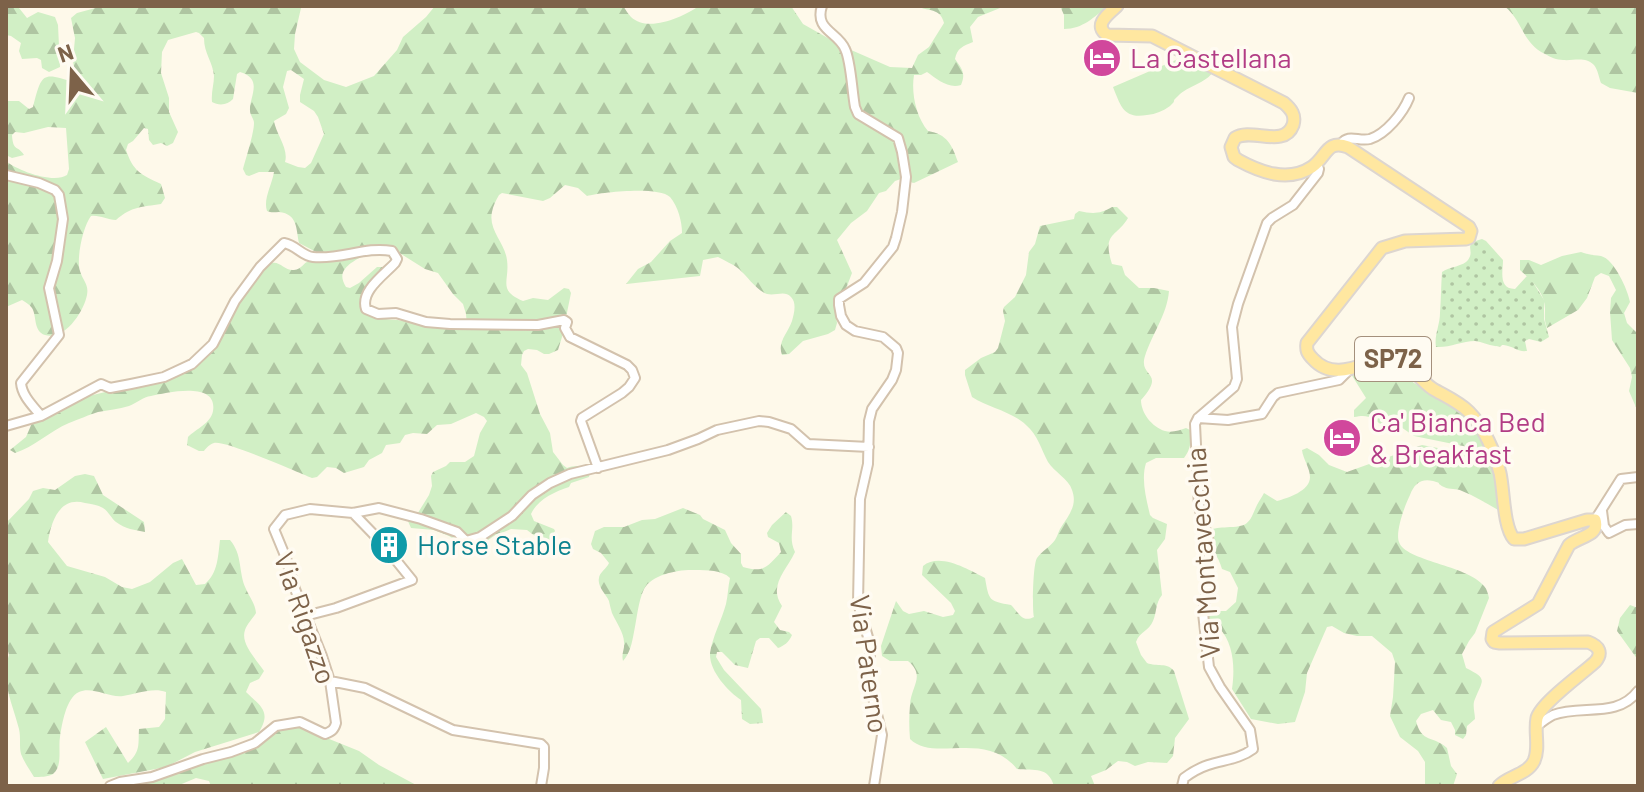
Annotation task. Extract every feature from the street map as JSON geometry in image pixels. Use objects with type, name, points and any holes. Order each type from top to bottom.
[{"type":"main road","points":[[1117,6],[1103,20],[1101,29],[1104,34],[1152,36],[1284,103],[1293,112],[1293,123],[1284,135],[1244,134],[1235,138],[1231,147],[1238,160],[1275,175],[1303,171],[1316,164],[1333,145],[1341,144]]},
{"type":"main road","name":"SP72","points":[[1341,144],[1469,227],[1471,235],[1459,240],[1405,241],[1378,252],[1307,343],[1308,353],[1331,370],[1350,369],[1390,359],[1401,360],[1433,389],[1469,412],[1496,461],[1509,532],[1514,539],[1521,540],[1599,515]]},
{"type":"main road","points":[[1499,786],[1528,769],[1535,760],[1537,717],[1542,708],[1599,658],[1599,650],[1588,642],[1494,642],[1493,632],[1538,604],[1569,545],[1595,530],[1599,515]]},
{"type":"street","name":"Via Paterno","points":[[822,6],[822,22],[847,52],[858,114],[898,138],[906,177],[902,212],[893,247],[864,283],[839,299],[841,316],[846,325],[855,331],[883,337],[898,353],[892,380],[872,409],[868,464],[860,499],[858,603],[870,644],[867,673],[882,728],[874,786]]},
{"type":"street","points":[[1341,144],[1347,138],[1374,138],[1394,120],[1409,98]]},
{"type":"street","name":"Via Montavecchia","points":[[1182,786],[1184,778],[1195,770],[1239,757],[1253,749],[1250,730],[1209,667],[1203,613],[1208,587],[1209,552],[1199,507],[1195,424],[1234,387],[1237,379],[1232,327],[1267,223],[1293,205],[1318,173],[1316,164]]},
{"type":"street","points":[[6,175],[55,190],[59,195],[63,219],[57,261],[49,288],[59,335],[21,383],[26,397],[41,416]]},
{"type":"street","points":[[6,426],[41,416],[101,384],[110,388],[164,377],[192,364],[213,344],[235,301],[260,267],[284,243],[311,257],[337,257],[366,250],[392,251],[397,259],[395,263],[367,292],[363,302],[366,309],[378,314],[396,313],[426,322],[450,324],[538,325],[567,322],[565,328],[570,337],[627,365],[635,378],[629,387],[582,418],[598,468]]},
{"type":"street","points":[[1198,418],[1228,420],[1253,417],[1262,414],[1278,393],[1339,380],[1350,369]]},
{"type":"street","name":"Via Rigazzo","points":[[110,786],[152,777],[231,752],[255,743],[276,726],[300,722],[325,734],[332,731],[336,723],[330,681],[274,529],[285,515],[310,509],[353,513],[382,508],[457,532],[466,541],[480,537],[512,516],[532,495],[570,474],[668,450],[717,430],[759,421],[791,429],[808,444],[869,447]]},
{"type":"street","points":[[1638,477],[1621,479],[1599,515],[1609,533],[1625,525],[1638,524]]},
{"type":"street","points":[[305,616],[412,580],[353,513]]},
{"type":"street","points":[[330,681],[365,688],[453,730],[541,744],[545,755],[541,786]]},
{"type":"street","points":[[1537,726],[1556,714],[1613,707],[1627,702],[1638,691]]},
{"type":"green space","points":[[6,6],[19,8],[27,18],[38,12],[55,17],[60,67],[49,72],[42,68],[41,60],[37,58],[22,59],[19,51],[21,43],[6,35]]},
{"type":"green space","points":[[103,6],[303,6],[294,49],[300,62],[324,80],[346,87],[374,76],[397,50],[403,37],[435,6],[623,6],[631,17],[647,24],[675,19],[699,6],[791,6],[803,24],[842,46],[890,67],[912,68],[918,55],[929,47],[944,23],[937,12],[917,6],[1005,6],[978,17],[970,27],[973,42],[961,48],[955,59],[962,71],[961,85],[947,84],[927,72],[914,75],[914,97],[920,119],[928,131],[948,141],[958,162],[914,183],[901,179],[895,181],[851,223],[837,240],[852,273],[836,302],[835,330],[803,341],[789,354],[782,355],[781,346],[793,318],[793,299],[786,294],[763,292],[739,269],[718,257],[703,260],[700,276],[626,284],[638,269],[651,262],[682,233],[680,219],[670,197],[654,192],[630,191],[587,196],[578,188],[565,185],[543,201],[499,195],[491,219],[506,254],[507,289],[523,301],[533,298],[548,300],[564,288],[571,293],[558,350],[544,354],[528,349],[522,355],[521,365],[550,433],[553,452],[567,468],[579,466],[590,472],[589,477],[547,497],[531,514],[534,521],[554,529],[549,541],[544,543],[527,530],[511,529],[478,547],[467,548],[434,530],[411,528],[407,519],[416,516],[429,495],[433,472],[450,462],[465,462],[474,456],[487,421],[476,413],[451,424],[437,425],[427,434],[405,435],[400,443],[386,445],[382,453],[369,460],[364,467],[344,473],[327,467],[312,478],[221,443],[208,446],[204,451],[187,445],[188,437],[206,422],[213,411],[208,395],[190,391],[148,397],[129,406],[95,413],[62,426],[22,450],[15,453],[10,450],[26,437],[32,423],[70,404],[85,397],[168,379],[204,359],[255,276],[272,263],[294,270],[313,260],[364,255],[346,268],[342,276],[346,287],[350,288],[377,267],[386,271],[364,294],[361,307],[365,313],[436,328],[467,327],[463,304],[438,273],[425,269],[390,247],[362,246],[346,251],[318,253],[299,243],[295,223],[290,216],[267,211],[267,197],[274,172],[249,176],[243,169],[254,127],[250,111],[254,89],[252,79],[240,72],[237,74],[233,99],[223,104],[212,102],[213,71],[204,38],[196,32],[168,40],[162,52],[161,73],[169,98],[169,112],[178,132],[173,143],[153,145],[148,129],[144,128],[126,150],[139,172],[161,184],[165,198],[161,204],[132,210],[116,220],[91,216],[83,235],[79,259],[87,295],[78,316],[60,334],[52,336],[41,333],[34,311],[22,300],[6,307],[6,161],[19,169],[45,177],[67,175],[69,169],[66,128],[48,127],[15,132],[12,135],[13,144],[24,155],[12,158],[6,155],[6,101],[19,101],[29,109],[33,107],[45,78],[56,77],[76,83],[73,60],[75,38],[71,18],[77,13]],"holes":[[[291,70],[304,79],[300,102],[314,111],[324,134],[311,163],[305,168],[285,162],[285,152],[274,121],[286,114],[289,108],[283,87],[287,71]]]},
{"type":"green space","points":[[1060,6],[1108,6],[1083,25],[1064,29]]},
{"type":"green space","points":[[1504,6],[1638,6],[1638,93],[1610,88],[1601,83],[1591,62],[1558,59],[1537,49]]},
{"type":"green space","points":[[1185,56],[1214,71],[1159,112],[1139,116],[1124,110],[1113,87]]},
{"type":"green space","points":[[1117,207],[1128,218],[1110,241],[1112,264],[1122,266],[1125,275],[1139,288],[1169,291],[1145,356],[1145,368],[1152,384],[1141,400],[1143,410],[1160,429],[1170,432],[1190,430],[1190,445],[1184,458],[1156,458],[1146,463],[1144,482],[1150,515],[1167,524],[1165,539],[1157,550],[1162,595],[1151,624],[1136,642],[1147,663],[1174,671],[1189,719],[1175,738],[1173,756],[1167,763],[1148,762],[1135,766],[1118,761],[1091,776],[1095,786],[1054,786],[1044,772],[1017,769],[1004,757],[990,751],[932,748],[920,746],[910,739],[910,705],[916,672],[908,661],[890,661],[882,656],[881,646],[896,601],[909,614],[924,611],[943,617],[953,615],[955,611],[951,603],[922,575],[923,566],[930,562],[954,564],[985,578],[991,599],[1011,605],[1024,618],[1034,617],[1033,587],[1037,558],[1055,540],[1071,511],[1074,501],[1072,490],[1048,462],[1026,425],[1014,416],[972,397],[965,370],[998,348],[1005,321],[1004,307],[1015,297],[1026,275],[1029,252],[1035,244],[1040,226],[1074,219],[1079,211],[1096,213]]},
{"type":"green space","points":[[1482,239],[1503,260],[1506,286],[1515,289],[1527,276],[1544,300],[1544,319],[1549,337],[1541,342],[1525,341],[1527,351],[1475,341],[1436,347],[1442,272],[1466,262],[1470,256],[1470,245]]},
{"type":"green space","points":[[1581,252],[1606,258],[1626,290],[1630,302],[1624,313],[1627,323],[1638,334],[1638,412],[1629,391],[1630,368],[1612,340],[1611,298],[1616,290],[1609,276],[1601,273],[1595,277],[1587,298],[1578,310],[1547,328],[1543,297],[1520,270],[1520,260],[1541,265]]},
{"type":"green space","points":[[1395,366],[1414,383],[1456,407],[1469,419],[1492,461],[1479,451],[1414,436],[1398,425],[1383,426],[1370,417],[1354,417],[1354,410],[1366,398],[1351,374]]},
{"type":"green space","points":[[1422,445],[1464,453],[1491,465],[1501,506],[1500,511],[1462,491],[1425,480],[1412,491],[1399,525],[1398,538],[1404,548],[1476,579],[1485,587],[1489,598],[1475,633],[1462,654],[1466,668],[1482,680],[1474,701],[1475,719],[1467,726],[1466,735],[1463,739],[1455,735],[1451,722],[1441,720],[1433,710],[1421,714],[1416,721],[1421,733],[1447,748],[1451,766],[1457,774],[1453,786],[1425,786],[1425,762],[1418,751],[1400,737],[1390,716],[1395,662],[1392,653],[1372,636],[1357,636],[1327,627],[1307,673],[1305,692],[1295,722],[1278,724],[1251,719],[1232,689],[1233,665],[1228,641],[1219,628],[1206,627],[1207,609],[1211,607],[1226,611],[1236,602],[1238,588],[1230,572],[1222,569],[1212,546],[1210,530],[1245,524],[1251,519],[1264,493],[1277,501],[1302,490],[1310,477],[1302,450],[1307,448],[1329,465],[1347,472]]},
{"type":"green space","points":[[75,476],[94,476],[103,495],[144,522],[145,532],[119,524],[99,506],[69,503],[54,519],[48,542],[67,566],[132,589],[150,582],[182,559],[196,585],[205,584],[215,569],[220,540],[230,540],[239,558],[244,583],[256,613],[244,635],[250,652],[264,671],[259,679],[250,683],[246,692],[263,709],[263,725],[259,732],[195,752],[166,767],[103,779],[85,742],[106,727],[128,763],[137,751],[139,729],[159,727],[165,719],[166,692],[118,696],[95,691],[79,692],[65,712],[56,771],[49,776],[34,777],[21,754],[19,729],[6,674],[9,655],[6,644],[6,523],[33,491],[43,488],[55,490]]},
{"type":"green space","points":[[683,508],[725,530],[741,554],[743,567],[756,569],[768,565],[781,552],[779,543],[768,537],[767,533],[786,512],[791,516],[795,552],[778,585],[778,599],[782,606],[774,622],[780,630],[789,632],[791,637],[778,648],[769,638],[760,638],[756,641],[748,668],[735,665],[722,652],[717,652],[716,657],[724,670],[761,709],[763,723],[750,724],[742,719],[741,700],[720,680],[711,660],[711,647],[726,604],[730,578],[723,573],[682,570],[660,576],[648,584],[640,599],[630,648],[623,661],[623,635],[599,584],[599,576],[609,563],[593,549],[591,544],[595,531],[655,519]]},
{"type":"green space","points":[[1630,605],[1638,608],[1638,660],[1617,631],[1620,618]]},
{"type":"green space","points":[[297,726],[359,751],[418,786],[211,786],[209,781],[196,778],[177,786],[120,786],[235,755],[258,746],[277,731]]},
{"type":"place","name":"La Castellana","points":[[1102,58]]},
{"type":"place","name":"Ca' Bianca Bed & Breakfast","points":[[1342,438]]},
{"type":"place","name":"Horse Stable","points":[[389,545]]}]
